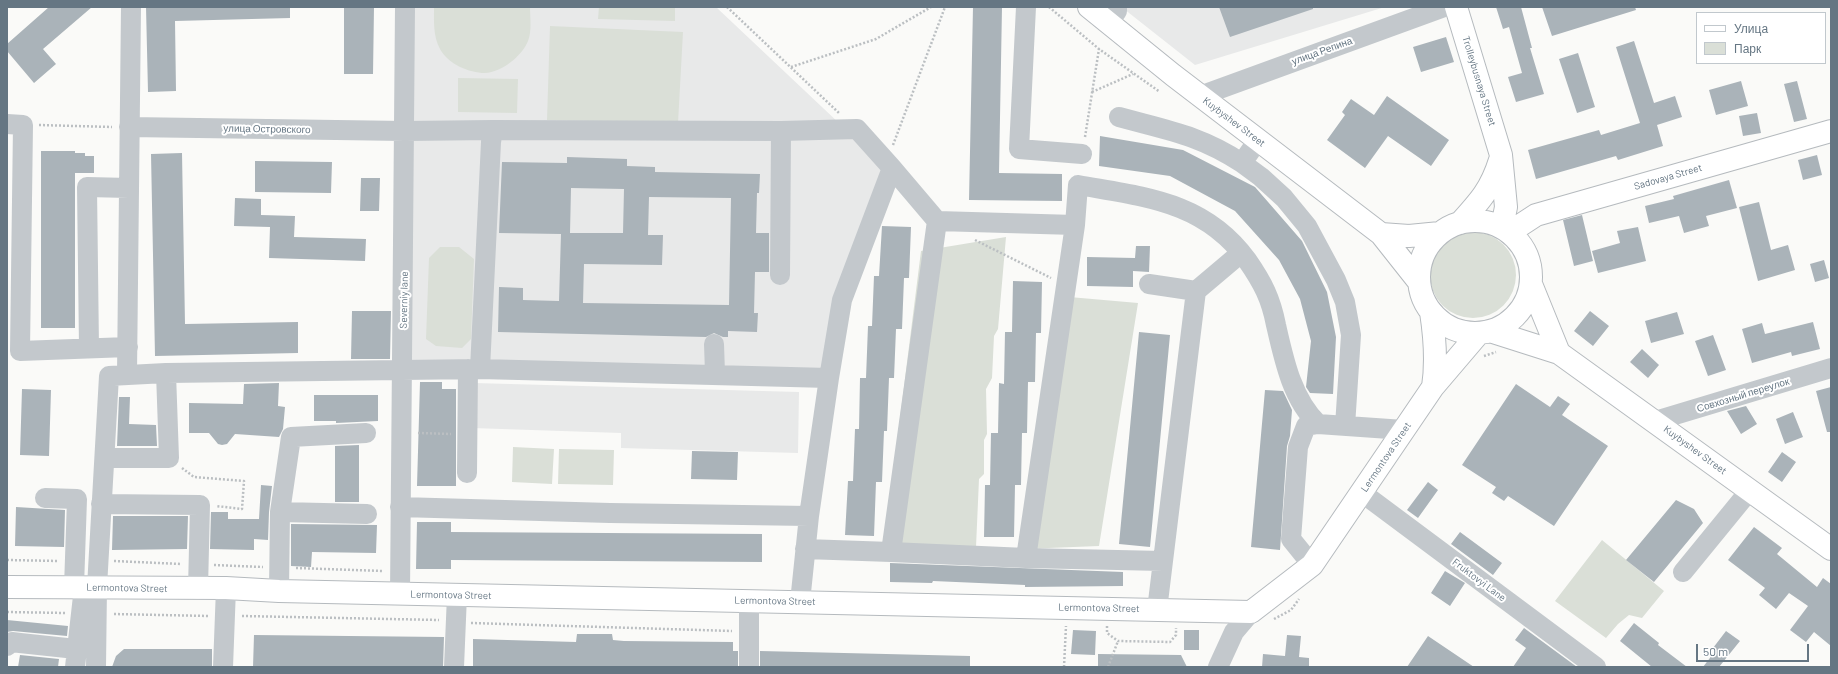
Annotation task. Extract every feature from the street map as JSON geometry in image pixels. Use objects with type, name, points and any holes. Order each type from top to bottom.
[{"type":"main road","name":"Kuybyshev Street","points":[[1089,7],[1113,15],[1200,96],[1381,234],[1419,282]]},
{"type":"main road","name":"Trolleybusnaya Street","points":[[1456,7],[1501,155],[1506,207],[1506,230]]},
{"type":"main road","name":"Sadovaya Street","points":[[1506,230],[1536,215],[1831,131]]},
{"type":"main road","points":[[1381,234],[1409,236],[1440,233],[1460,223],[1479,202],[1494,180],[1501,155]]},
{"type":"main road","points":[[1440,233],[1426,249],[1419,270],[1421,292],[1431,312],[1438,320],[1452,328],[1468,333],[1485,332],[1505,324],[1517,314],[1524,305],[1531,284],[1531,273],[1525,252],[1506,230],[1482,221],[1460,223]]},
{"type":"main road","points":[[1531,284],[1559,352]]},
{"type":"main road","points":[[1431,312],[1436,357],[1433,388]]},
{"type":"main road","points":[[1485,332],[1559,352]]},
{"type":"main road","name":"Lermontova Street","points":[[7,587],[85,587],[198,590],[226,588],[400,594],[1157,610],[1259,617],[1312,565],[1433,388],[1485,332]]},
{"type":"main road","name":"Kuybyshev Street","points":[[1559,352],[1831,549]]},
{"type":"street","points":[[127,374],[130,7]]},
{"type":"street","name":"Severniy lane","points":[[400,594],[405,7]]},
{"type":"street","points":[[1026,7],[1019,149],[1082,154]]},
{"type":"street","name":"улица Репина","points":[[1200,96],[1444,7]]},
{"type":"street","points":[[1119,117],[1172,130],[1213,145],[1262,177],[1307,226],[1345,302],[1351,335],[1345,426]]},
{"type":"street","points":[[15,124],[20,351],[128,347]]},
{"type":"street","name":"улица Островского","points":[[129,127],[405,131],[781,131],[857,129]]},
{"type":"street","points":[[857,129],[937,221],[1075,225]]},
{"type":"street","points":[[467,473],[467,434],[474,369],[489,165],[493,130]]},
{"type":"street","points":[[780,275],[781,131]]},
{"type":"street","points":[[1242,163],[1258,140]]},
{"type":"street","points":[[800,602],[809,516],[842,300],[889,165]]},
{"type":"street","points":[[1026,558],[1075,225],[1078,185],[1141,196],[1172,205],[1198,215],[1218,229],[1241,253],[1261,280],[1271,302],[1285,365],[1307,413],[1318,424]]},
{"type":"street","points":[[89,348],[86,187],[129,188]]},
{"type":"street","points":[[891,552],[937,221]]},
{"type":"street","points":[[1157,610],[1196,292],[1241,253]]},
{"type":"street","points":[[1148,284],[1196,292]]},
{"type":"street","points":[[714,344],[714,373]]},
{"type":"street","name":"Совхозный переулок","points":[[1655,421],[1831,368]]},
{"type":"street","points":[[85,587],[101,504],[109,376],[166,373],[474,369],[714,373],[829,378]]},
{"type":"street","points":[[105,458],[169,458],[166,373]]},
{"type":"street","points":[[1312,565],[1291,539],[1298,447],[1306,426],[1318,424],[1404,430]]},
{"type":"street","points":[[279,591],[280,512],[291,438],[366,433]]},
{"type":"street","points":[[1683,572],[1750,490]]},
{"type":"street","name":"Fruktovyi Lane","points":[[1361,492],[1596,667]]},
{"type":"street","points":[[45,498],[77,500],[85,587],[96,667]]},
{"type":"street","points":[[101,504],[200,505],[198,590]]},
{"type":"street","points":[[400,507],[610,513],[809,516]]},
{"type":"street","points":[[280,512],[367,514]]},
{"type":"street","points":[[805,549],[1026,558],[1163,561]]},
{"type":"street","points":[[223,667],[226,588]]},
{"type":"street","points":[[454,667],[457,595]]},
{"type":"street","points":[[749,601],[749,667]]},
{"type":"street","points":[[7,646],[12,642],[20,643],[75,658],[89,614]]},
{"type":"street","points":[[1218,667],[1234,632],[1259,617]]},
{"type":"path","points":[[727,7],[857,129]]},
{"type":"path","points":[[791,67],[876,39],[931,7]]},
{"type":"path","points":[[889,165],[945,7]]},
{"type":"path","points":[[1049,7],[1099,49],[1160,92]]},
{"type":"path","points":[[1082,154],[1099,49]]},
{"type":"path","points":[[1092,92],[1134,74]]},
{"type":"path","points":[[15,124],[129,127]]},
{"type":"path","points":[[971,238],[1066,286]]},
{"type":"path","points":[[1481,358],[1499,351]]},
{"type":"path","points":[[414,433],[467,434]]},
{"type":"path","points":[[169,458],[194,477],[244,481],[242,509],[200,505]]},
{"type":"path","points":[[1259,617],[1291,610],[1300,598]]},
{"type":"path","points":[[7,612],[448,620],[456,622],[739,631],[749,626]]},
{"type":"path","points":[[1059,624],[1073,624]]},
{"type":"path","points":[[1064,667],[1066,624]]},
{"type":"path","points":[[1100,624],[1107,625],[1107,633],[1118,641],[1170,642],[1176,635],[1176,627],[1183,627]]},
{"type":"path","points":[[1108,667],[1118,641]]},
{"type":"shaded area","points":[[414,7],[716,7],[858,141],[884,170],[820,373],[411,362]]},
{"type":"shaded area","points":[[1124,7],[1385,7],[1195,65],[1124,9]]},
{"type":"shaded area","points":[[474,383],[799,392],[798,453],[621,448],[621,433],[472,428]]},
{"type":"green space","points":[[434,7],[530,7],[530,29],[528,41],[521,52],[511,62],[498,70],[479,73],[460,67],[448,59],[440,49],[435,34]]},
{"type":"green space","points":[[599,7],[675,7],[675,21],[598,19]]},
{"type":"green space","points":[[550,26],[683,32],[678,123],[547,120]]},
{"type":"green space","points":[[458,78],[518,79],[517,113],[458,112]]},
{"type":"green space","points":[[1473,232],[1481,233],[1497,239],[1509,251],[1515,267],[1515,283],[1509,299],[1497,311],[1481,317],[1473,318],[1465,317],[1449,311],[1437,299],[1431,283],[1430,275],[1431,267],[1437,251],[1449,239],[1465,233]]},
{"type":"green space","points":[[1006,237],[998,329],[994,336],[992,378],[986,389],[987,434],[984,440],[984,474],[979,479],[976,547],[884,545],[921,251]]},
{"type":"green space","points":[[440,247],[459,247],[474,259],[471,339],[462,348],[436,346],[426,339],[429,258]]},
{"type":"green space","points":[[1058,296],[1138,303],[1099,546],[1023,549]]},
{"type":"green space","points":[[513,447],[554,449],[552,484],[512,482]]},
{"type":"green space","points":[[559,449],[614,450],[613,485],[558,484]]},
{"type":"green space","points":[[1602,540],[1664,591],[1642,618],[1629,615],[1618,624],[1606,638],[1555,601]]},
{"type":"building","points":[[49,7],[92,7],[43,49],[56,64],[34,83],[7,51],[7,44]]},
{"type":"building","points":[[146,7],[290,7],[290,18],[175,21],[176,91],[148,92]]},
{"type":"building","points":[[344,7],[374,7],[373,74],[344,74]]},
{"type":"building","points":[[973,7],[1002,7],[999,173],[1062,174],[1062,201],[969,200]]},
{"type":"building","points":[[1219,7],[1313,7],[1313,9],[1230,37]]},
{"type":"building","points":[[1496,7],[1521,7],[1532,48],[1530,48],[1544,94],[1516,102],[1508,77],[1522,73],[1509,27],[1503,29]]},
{"type":"building","points":[[1542,7],[1635,7],[1636,10],[1552,36]]},
{"type":"building","points":[[1446,37],[1454,62],[1421,72],[1413,47]]},
{"type":"building","points":[[1634,41],[1654,103],[1675,96],[1682,117],[1657,125],[1663,146],[1618,160],[1616,156],[1536,179],[1528,150],[1599,130],[1601,135],[1640,123],[1616,47]]},
{"type":"building","points":[[1578,53],[1595,107],[1577,113],[1559,59]]},
{"type":"building","points":[[1741,81],[1748,106],[1716,115],[1709,90]]},
{"type":"building","points":[[1797,81],[1807,119],[1794,122],[1784,84]]},
{"type":"building","points":[[1387,96],[1449,140],[1431,166],[1388,136],[1365,168],[1327,140],[1345,115],[1342,112],[1351,99],[1374,115]]},
{"type":"building","points":[[1757,113],[1761,133],[1743,136],[1739,116]]},
{"type":"building","points":[[1100,136],[1183,150],[1255,187],[1302,241],[1327,292],[1336,337],[1333,394],[1310,393],[1306,387],[1311,341],[1300,299],[1279,260],[1235,211],[1170,176],[1099,166]]},
{"type":"building","points":[[41,151],[75,151],[75,153],[85,153],[85,156],[94,156],[94,173],[75,173],[75,328],[41,328]]},
{"type":"building","points":[[182,153],[185,324],[298,322],[298,353],[155,356],[151,154]]},
{"type":"building","points":[[1817,155],[1822,175],[1803,180],[1798,160]]},
{"type":"building","points":[[567,157],[627,159],[627,166],[655,167],[655,172],[760,174],[759,193],[757,193],[756,233],[769,233],[769,272],[755,272],[754,313],[758,313],[757,332],[728,331],[728,337],[723,337],[714,333],[706,337],[498,332],[499,287],[523,288],[523,300],[559,301],[561,234],[499,233],[502,162],[567,163]],"holes":[[[571,188],[624,189],[623,233],[570,233]],[[649,197],[731,198],[729,305],[583,303],[584,264],[662,265],[663,235],[648,235]]]},
{"type":"building","points":[[255,161],[332,162],[331,193],[255,192]]},
{"type":"building","points":[[361,178],[380,178],[379,211],[360,211]]},
{"type":"building","points":[[1729,180],[1737,208],[1706,216],[1709,226],[1684,233],[1679,216],[1649,223],[1645,206],[1674,199],[1673,196]]},
{"type":"building","points":[[235,198],[261,199],[261,215],[295,216],[294,237],[366,239],[365,261],[269,258],[270,227],[234,226]]},
{"type":"building","points":[[1759,202],[1771,250],[1788,245],[1795,270],[1758,281],[1739,207]]},
{"type":"building","points":[[1582,215],[1593,261],[1574,266],[1563,220]]},
{"type":"building","points":[[882,226],[911,227],[909,278],[904,278],[902,329],[896,329],[894,378],[889,378],[887,431],[884,431],[882,482],[876,482],[874,536],[845,535],[848,481],[853,481],[855,429],[859,429],[860,378],[866,378],[868,326],[872,326],[874,276],[879,276]]},
{"type":"building","points":[[1638,227],[1646,261],[1598,273],[1592,251],[1620,243],[1617,231]]},
{"type":"building","points":[[1136,246],[1150,246],[1149,272],[1133,271],[1133,287],[1087,286],[1087,257],[1135,258]]},
{"type":"building","points":[[1824,260],[1829,278],[1815,282],[1810,264]]},
{"type":"building","points":[[1013,281],[1042,282],[1041,333],[1036,333],[1035,382],[1028,382],[1027,433],[1022,433],[1021,485],[1015,485],[1014,537],[984,537],[985,485],[990,485],[991,433],[998,433],[999,383],[1004,384],[1005,332],[1012,332]]},
{"type":"building","points":[[352,311],[391,311],[390,359],[351,359]]},
{"type":"building","points":[[1590,311],[1609,326],[1593,346],[1574,331]]},
{"type":"building","points":[[1677,312],[1684,334],[1651,343],[1645,321]]},
{"type":"building","points":[[1813,322],[1820,349],[1792,356],[1791,352],[1752,363],[1742,329],[1762,323],[1765,334]]},
{"type":"building","points":[[1139,332],[1170,335],[1150,547],[1119,544]]},
{"type":"building","points":[[1713,335],[1726,370],[1708,376],[1695,341]]},
{"type":"building","points":[[1642,349],[1659,365],[1648,378],[1630,362]]},
{"type":"building","points":[[420,382],[442,382],[442,389],[456,389],[456,486],[417,486]]},
{"type":"building","points":[[279,383],[278,406],[285,407],[283,429],[279,437],[235,434],[227,444],[222,445],[218,444],[209,433],[189,433],[189,403],[243,404],[244,384]]},
{"type":"building","points":[[1516,384],[1550,407],[1558,396],[1570,404],[1562,415],[1608,446],[1554,526],[1508,496],[1504,501],[1492,493],[1496,487],[1462,465]]},
{"type":"building","points":[[1831,387],[1831,432],[1827,432],[1816,391]]},
{"type":"building","points":[[22,389],[51,390],[49,456],[20,455]]},
{"type":"building","points":[[1265,390],[1283,391],[1292,410],[1290,436],[1287,446],[1280,550],[1251,547]]},
{"type":"building","points":[[314,395],[378,395],[378,421],[336,423],[336,421],[314,421]]},
{"type":"building","points":[[119,397],[130,397],[129,424],[156,425],[157,446],[117,446]]},
{"type":"building","points":[[1746,406],[1757,424],[1741,434],[1727,411]]},
{"type":"building","points":[[1793,412],[1803,437],[1785,444],[1776,419]]},
{"type":"building","points":[[359,445],[359,502],[335,502],[335,446]]},
{"type":"building","points":[[692,451],[738,452],[737,480],[691,479]]},
{"type":"building","points":[[1782,452],[1796,462],[1782,482],[1768,472]]},
{"type":"building","points":[[1428,482],[1438,490],[1418,518],[1407,510]]},
{"type":"building","points":[[261,485],[272,486],[268,540],[254,539],[254,550],[210,549],[211,512],[228,512],[228,519],[259,519]]},
{"type":"building","points":[[1676,500],[1694,509],[1703,523],[1654,582],[1626,560]]},
{"type":"building","points":[[16,507],[65,510],[64,547],[15,546]]},
{"type":"building","points":[[113,516],[188,516],[187,549],[112,550]]},
{"type":"building","points":[[417,522],[451,522],[451,532],[762,534],[762,562],[451,560],[451,569],[416,569]]},
{"type":"building","points":[[291,524],[377,525],[376,553],[312,552],[311,567],[291,566]]},
{"type":"building","points":[[1754,527],[1782,548],[1777,554],[1817,587],[1823,578],[1831,584],[1831,646],[1814,632],[1806,642],[1790,630],[1808,606],[1789,593],[1776,609],[1759,595],[1765,588],[1728,560]]},
{"type":"building","points":[[1460,532],[1502,563],[1493,575],[1451,544]]},
{"type":"building","points":[[890,563],[1123,572],[1123,586],[1025,587],[1025,585],[933,581],[932,583],[890,582]]},
{"type":"building","points":[[1445,571],[1465,583],[1450,606],[1431,593]]},
{"type":"building","points":[[7,620],[68,626],[67,636],[13,631],[7,632]]},
{"type":"building","points":[[1634,623],[1659,643],[1658,645],[1687,667],[1652,667],[1620,641]]},
{"type":"building","points":[[1524,628],[1577,667],[1513,667],[1526,648],[1515,640]]},
{"type":"building","points":[[1073,630],[1096,631],[1095,655],[1071,654]]},
{"type":"building","points":[[1184,630],[1199,630],[1199,650],[1184,650]]},
{"type":"building","points":[[1726,631],[1740,641],[1719,667],[1703,667],[1716,650],[1713,648]]},
{"type":"building","points":[[577,634],[612,634],[613,640],[624,641],[733,642],[733,651],[738,651],[738,667],[473,667],[473,639],[576,642]]},
{"type":"building","points":[[254,635],[444,637],[443,667],[253,667]]},
{"type":"building","points":[[1287,635],[1301,636],[1299,657],[1309,658],[1309,667],[1262,667],[1263,654],[1285,656]]},
{"type":"building","points":[[1428,636],[1474,667],[1407,667]]},
{"type":"building","points":[[124,649],[212,649],[212,667],[112,667],[116,656]]},
{"type":"building","points":[[760,651],[970,656],[970,667],[760,667]]},
{"type":"building","points":[[1098,654],[1181,655],[1187,667],[1098,666]]},
{"type":"building","points":[[20,655],[59,659],[58,667],[18,667]]}]
